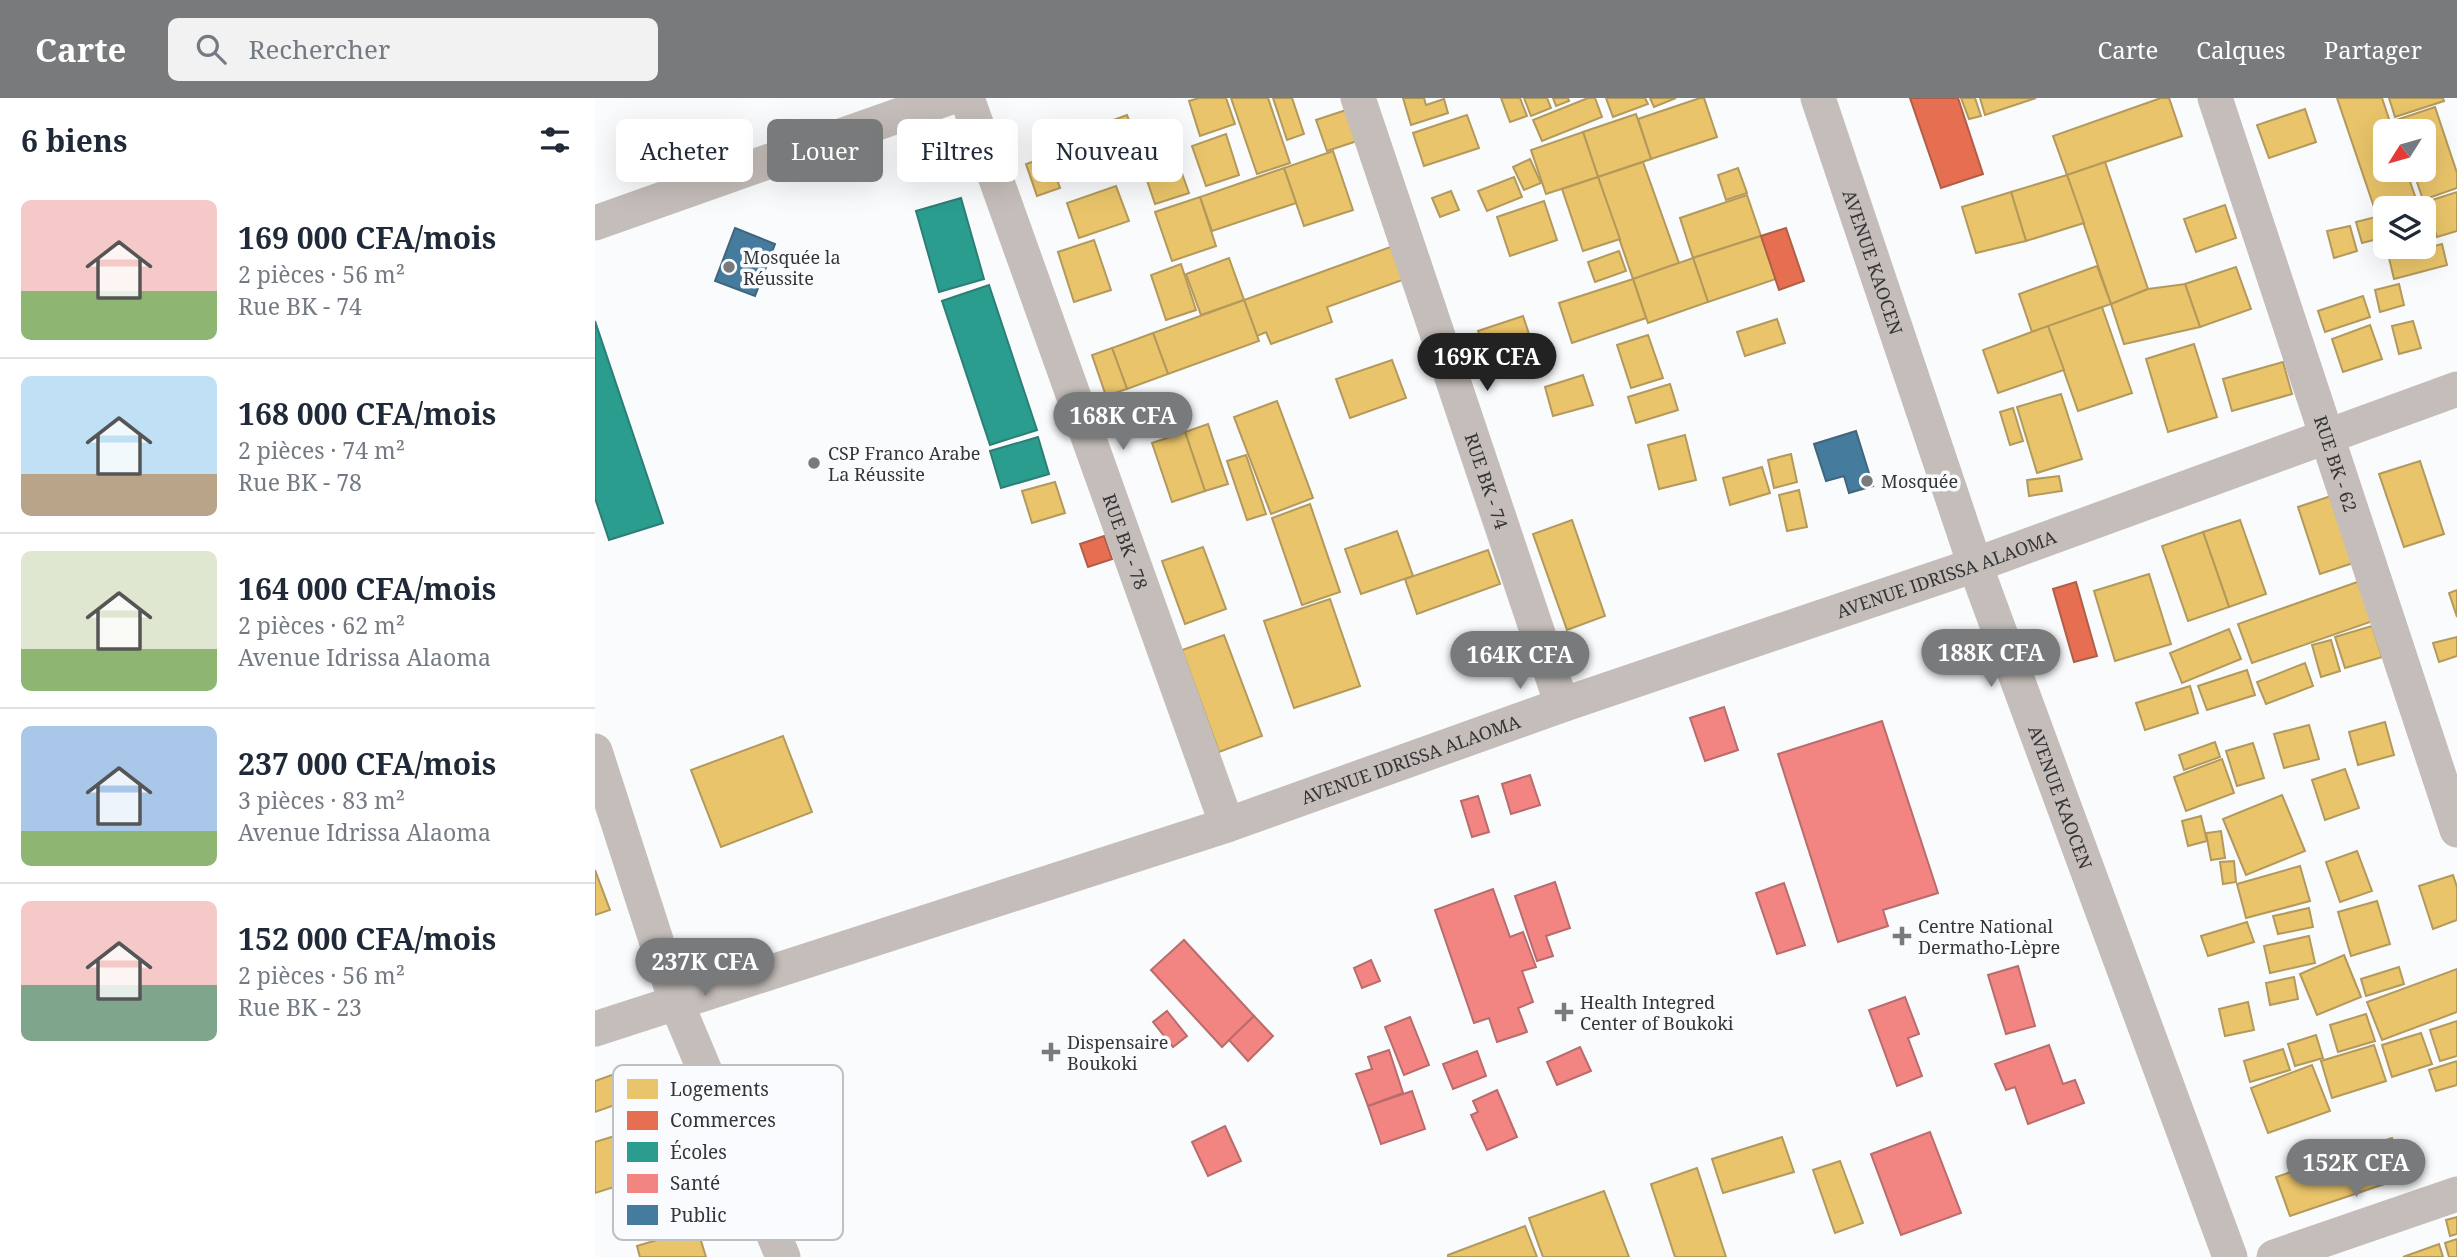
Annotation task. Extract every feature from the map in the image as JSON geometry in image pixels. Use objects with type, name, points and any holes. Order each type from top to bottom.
[{"type":"street","points":[[595,223],[948,98]]},
{"type":"street","name":"RUE BK - 78","points":[[967,98],[1227,825]]},
{"type":"street","name":"RUE BK - 74","points":[[1358,98],[1562,705]]},
{"type":"street","name":"AVENUE KAOCEN","points":[[1818,98],[1975,565],[2230,1257]]},
{"type":"street","name":"RUE BK - 62","points":[[2215,98],[2457,830]]},
{"type":"street","name":"AVENUE IDRISSA ALAOMA","points":[[595,1028],[1227,825],[1562,705],[1975,565],[2457,389]]},
{"type":"street","points":[[595,751],[676,1002],[702,1065]]},
{"type":"street","points":[[2274,1257],[2457,1194]]},
{"type":"street","points":[[776,1240],[783,1257]]},
{"type":"building: Logements","points":[[1199,98],[1226,98],[1235,124],[1200,136],[1189,101]]},
{"type":"building: Logements","points":[[1231,98],[1268,98],[1290,163],[1257,174]]},
{"type":"building: Logements","points":[[1273,98],[1292,98],[1304,134],[1287,140]]},
{"type":"building: Logements","points":[[1403,98],[1424,98],[1426,105],[1444,99],[1448,113],[1411,125]]},
{"type":"building: Logements","points":[[1501,98],[1520,98],[1527,116],[1510,122]]},
{"type":"building: Logements","points":[[1524,98],[1547,98],[1551,108],[1531,116]]},
{"type":"building: Logements","points":[[1553,98],[1568,98],[1569,101],[1556,106]]},
{"type":"building: Logements","points":[[1588,98],[1595,98],[1602,117],[1542,141],[1533,120]]},
{"type":"building: Logements","points":[[1606,98],[1645,98],[1648,104],[1613,117]]},
{"type":"building: Logements","points":[[1650,98],[1676,98],[1654,107]]},
{"type":"building: Logements","points":[[1704,98],[1717,137],[1651,159],[1638,119]]},
{"type":"building: Logements","points":[[1961,98],[1975,98],[1981,116],[1969,119]]},
{"type":"building: Logements","points":[[1980,98],[2036,98],[1985,115]]},
{"type":"building: Logements","points":[[2161,98],[2169,98],[2182,136],[2067,175],[2053,136]]},
{"type":"building: Logements","points":[[2337,98],[2382,98],[2389,119],[2373,119],[2373,182],[2410,182],[2415,196],[2373,196],[2373,204]]},
{"type":"building: Logements","points":[[2389,98],[2443,98],[2444,101],[2395,117]]},
{"type":"building: Logements","points":[[2435,107],[2457,173],[2457,188],[2434,196],[2422,196],[2417,182],[2436,182],[2436,119],[2399,119]]},
{"type":"building: Logements","points":[[1349,109],[1360,140],[1327,151],[1316,120]]},
{"type":"building: Logements","points":[[2305,109],[2316,142],[2269,158],[2257,125]]},
{"type":"building: Logements","points":[[1636,114],[1651,159],[1598,177],[1583,132]]},
{"type":"building: Logements","points":[[1467,115],[1479,148],[1424,166],[1413,133]]},
{"type":"building: Logements","points":[[1583,132],[1598,177],[1546,194],[1531,150]]},
{"type":"building: Logements","points":[[1226,134],[1239,175],[1206,186],[1192,146]]},
{"type":"building: Logements","points":[[1333,151],[1353,210],[1304,226],[1284,168]]},
{"type":"building: Logements","points":[[1530,159],[1541,183],[1524,190],[1513,167]]},
{"type":"building: Logements","points":[[1032,162],[1032,181],[1026,164]]},
{"type":"building: Logements","points":[[1643,162],[1679,263],[1633,279],[1598,177]]},
{"type":"building: Logements","points":[[2105,162],[2148,289],[2111,304],[2067,175]]},
{"type":"building: Logements","points":[[1284,168],[1296,203],[1212,231],[1200,197]]},
{"type":"building: Logements","points":[[1738,168],[1747,193],[1726,200],[1718,175]]},
{"type":"building: Logements","points":[[2067,175],[2084,223],[2026,241],[2011,192]]},
{"type":"building: Logements","points":[[1183,176],[1189,193],[1155,204],[1148,182],[1183,182]]},
{"type":"building: Logements","points":[[1514,177],[1522,197],[1487,211],[1478,191]]},
{"type":"building: Logements","points":[[1598,177],[1620,239],[1583,251],[1562,189]]},
{"type":"building: Logements","points":[[1032,182],[1058,182],[1060,188],[1037,196]]},
{"type":"building: Logements","points":[[1116,186],[1129,221],[1079,238],[1067,203]]},
{"type":"building: Logements","points":[[1451,191],[1459,210],[1440,217],[1432,198]]},
{"type":"building: Logements","points":[[2011,192],[2026,241],[1976,253],[1962,207]]},
{"type":"building: Logements","points":[[2457,192],[2457,231],[2437,237],[2436,199]]},
{"type":"building: Logements","points":[[1747,195],[1761,236],[1693,258],[1680,218]]},
{"type":"building: Logements","points":[[1200,197],[1216,246],[1172,261],[1155,212]]},
{"type":"building: Logements","points":[[1544,201],[1557,240],[1510,256],[1497,217]]},
{"type":"building: Logements","points":[[2225,205],[2236,238],[2196,252],[2184,219]]},
{"type":"building: Logements","points":[[2373,218],[2373,240],[2362,243],[2356,222]]},
{"type":"building: Logements","points":[[2350,226],[2357,251],[2334,258],[2327,231]]},
{"type":"building: Logements","points":[[1761,236],[1776,279],[1708,302],[1693,258]]},
{"type":"building: Logements","points":[[1094,240],[1111,290],[1074,302],[1058,252]]},
{"type":"building: Logements","points":[[2442,244],[2447,265],[2394,279],[2389,259],[2436,259],[2436,246]]},
{"type":"building: Logements","points":[[1396,245],[1408,278],[1327,307],[1332,322],[1271,344],[1266,332],[1257,336],[1244,300]]},
{"type":"building: Logements","points":[[1619,251],[1626,271],[1595,282],[1588,262]]},
{"type":"building: Logements","points":[[1229,258],[1244,300],[1201,315],[1186,274]]},
{"type":"building: Logements","points":[[1693,258],[1708,302],[1648,323],[1633,279]]},
{"type":"building: Logements","points":[[1181,264],[1196,310],[1166,320],[1151,275]]},
{"type":"building: Logements","points":[[2097,266],[2111,304],[2032,332],[2019,294]]},
{"type":"building: Logements","points":[[2236,267],[2251,309],[2200,327],[2185,284]]},
{"type":"building: Logements","points":[[1633,279],[1646,318],[1572,343],[1559,303]]},
{"type":"building: Logements","points":[[2185,284],[2200,327],[2124,344],[2111,304],[2148,289]]},
{"type":"building: Logements","points":[[2399,284],[2404,305],[2380,312],[2375,290]]},
{"type":"building: Logements","points":[[2363,296],[2370,317],[2325,332],[2318,311]]},
{"type":"building: Logements","points":[[1244,300],[1259,341],[1168,374],[1153,333]]},
{"type":"building: Logements","points":[[2102,307],[2132,393],[2078,411],[2048,326]]},
{"type":"building: Logements","points":[[1523,316],[1535,352],[1490,367],[1478,331]]},
{"type":"building: Logements","points":[[1777,319],[1785,343],[1745,356],[1737,332]]},
{"type":"building: Logements","points":[[2413,321],[2421,348],[2399,354],[2392,326]]},
{"type":"building: Logements","points":[[2370,325],[2382,359],[2343,372],[2332,339]]},
{"type":"building: Logements","points":[[2048,326],[2064,370],[1998,393],[1983,350]]},
{"type":"building: Logements","points":[[1153,333],[1168,374],[1127,389],[1112,348]]},
{"type":"building: Logements","points":[[1648,335],[1663,378],[1631,388],[1617,345]]},
{"type":"building: Logements","points":[[2194,344],[2217,417],[2168,432],[2146,359]]},
{"type":"building: Logements","points":[[1112,348],[1127,389],[1106,396],[1092,355]]},
{"type":"building: Logements","points":[[1392,360],[1406,398],[1350,418],[1336,379]]},
{"type":"building: Logements","points":[[2283,362],[2292,394],[2232,411],[2223,379]]},
{"type":"building: Logements","points":[[1583,375],[1593,405],[1553,416],[1545,387]]},
{"type":"building: Logements","points":[[1670,384],[1678,410],[1636,423],[1628,397]]},
{"type":"building: Logements","points":[[2061,394],[2082,459],[2037,473],[2017,407]]},
{"type":"building: Logements","points":[[1277,401],[1313,498],[1271,514],[1234,417]]},
{"type":"building: Logements","points":[[2013,408],[2023,441],[2010,445],[2000,412]]},
{"type":"building: Logements","points":[[1208,424],[1228,484],[1205,491],[1185,432]]},
{"type":"building: Logements","points":[[1185,432],[1205,491],[1172,502],[1152,443]]},
{"type":"building: Logements","points":[[1685,435],[1696,480],[1659,489],[1648,445]]},
{"type":"building: Logements","points":[[1791,454],[1797,482],[1774,488],[1768,460]]},
{"type":"building: Logements","points":[[1246,455],[1266,514],[1247,520],[1227,461]]},
{"type":"building: Logements","points":[[2420,461],[2444,534],[2404,547],[2379,474]]},
{"type":"building: Logements","points":[[1762,467],[1770,493],[1730,505],[1723,478]]},
{"type":"building: Logements","points":[[2059,476],[2062,491],[2029,496],[2027,480]]},
{"type":"building: Logements","points":[[1055,482],[1065,513],[1032,523],[1022,491]]},
{"type":"building: Logements","points":[[1799,490],[1807,527],[1787,531],[1779,495]]},
{"type":"building: Logements","points":[[2331,496],[2353,563],[2320,574],[2298,507]]},
{"type":"building: Logements","points":[[1310,504],[1340,592],[1302,605],[1272,518]]},
{"type":"building: Logements","points":[[1572,520],[1605,616],[1567,630],[1533,534]]},
{"type":"building: Logements","points":[[2240,520],[2266,594],[2229,607],[2203,532]]},
{"type":"building: Logements","points":[[1397,531],[1413,576],[1361,594],[1345,549]]},
{"type":"building: Logements","points":[[2203,532],[2229,607],[2188,621],[2162,546]]},
{"type":"building: Logements","points":[[1203,547],[1226,609],[1185,624],[1162,561]]},
{"type":"building: Logements","points":[[1488,550],[1500,584],[1417,614],[1405,579]]},
{"type":"building: Logements","points":[[2149,574],[2171,644],[2115,661],[2094,591]]},
{"type":"building: Logements","points":[[2360,581],[2373,621],[2252,663],[2238,624]]},
{"type":"building: Logements","points":[[2457,590],[2457,617],[2449,593]]},
{"type":"building: Logements","points":[[1330,599],[1360,686],[1294,708],[1264,621]]},
{"type":"building: Logements","points":[[2372,626],[2382,657],[2345,668],[2335,637]]},
{"type":"building: Logements","points":[[2229,629],[2241,659],[2182,683],[2170,653]]},
{"type":"building: Logements","points":[[1224,635],[1262,736],[1219,752],[1182,650]]},
{"type":"building: Logements","points":[[2457,637],[2457,656],[2439,662],[2433,643]]},
{"type":"building: Logements","points":[[2331,640],[2340,671],[2321,677],[2312,645]]},
{"type":"building: Logements","points":[[2305,663],[2313,686],[2266,704],[2257,682]]},
{"type":"building: Logements","points":[[2247,670],[2255,695],[2207,710],[2198,686]]},
{"type":"building: Logements","points":[[2190,686],[2198,713],[2145,730],[2136,703]]},
{"type":"building: Logements","points":[[2385,722],[2394,755],[2358,765],[2349,732]]},
{"type":"building: Logements","points":[[2309,725],[2319,759],[2284,768],[2274,734]]},
{"type":"building: Logements","points":[[783,736],[812,812],[721,847],[691,770]]},
{"type":"building: Logements","points":[[2215,742],[2220,757],[2184,770],[2179,755]]},
{"type":"building: Logements","points":[[2253,743],[2264,778],[2237,786],[2226,751]]},
{"type":"building: Logements","points":[[2222,759],[2234,793],[2186,811],[2174,777]]},
{"type":"building: Logements","points":[[2345,769],[2359,808],[2325,820],[2312,780]]},
{"type":"building: Logements","points":[[2282,795],[2305,851],[2246,875],[2223,819]]},
{"type":"building: Logements","points":[[2201,816],[2207,841],[2188,846],[2182,821]]},
{"type":"building: Logements","points":[[2221,831],[2225,858],[2211,860],[2206,833]]},
{"type":"building: Logements","points":[[2357,851],[2372,891],[2340,902],[2326,862]]},
{"type":"building: Logements","points":[[2234,861],[2236,882],[2223,884],[2220,862]]},
{"type":"building: Logements","points":[[2300,866],[2310,901],[2246,918],[2237,884]]},
{"type":"building: Logements","points":[[595,870],[610,910],[595,915]]},
{"type":"building: Logements","points":[[2453,875],[2457,887],[2457,920],[2433,929],[2419,886]]},
{"type":"building: Logements","points":[[2377,901],[2390,944],[2351,956],[2338,912]]},
{"type":"building: Logements","points":[[2309,908],[2313,927],[2278,934],[2273,916]]},
{"type":"building: Logements","points":[[2247,922],[2254,942],[2208,956],[2201,936]]},
{"type":"building: Logements","points":[[2309,936],[2315,963],[2270,973],[2264,946]]},
{"type":"building: Logements","points":[[2344,955],[2361,997],[2317,1015],[2300,974]]},
{"type":"building: Logements","points":[[2399,967],[2404,984],[2366,996],[2361,979]]},
{"type":"building: Logements","points":[[2457,969],[2457,1012],[2382,1040],[2367,1002]]},
{"type":"building: Logements","points":[[2294,977],[2298,999],[2270,1005],[2266,983]]},
{"type":"building: Logements","points":[[2248,1002],[2254,1030],[2225,1036],[2219,1009]]},
{"type":"building: Logements","points":[[2366,1014],[2375,1041],[2338,1052],[2330,1025]]},
{"type":"building: Logements","points":[[2457,1021],[2457,1056],[2440,1061],[2430,1030]]},
{"type":"building: Logements","points":[[2421,1033],[2432,1064],[2392,1077],[2382,1045]]},
{"type":"building: Logements","points":[[2316,1035],[2323,1058],[2295,1066],[2288,1044]]},
{"type":"building: Logements","points":[[2374,1045],[2386,1081],[2332,1098],[2321,1061]]},
{"type":"building: Logements","points":[[2283,1049],[2290,1070],[2250,1082],[2244,1061]]},
{"type":"building: Logements","points":[[2457,1061],[2457,1085],[2436,1091],[2429,1070]]},
{"type":"building: Logements","points":[[2312,1065],[2330,1111],[2268,1133],[2251,1088]]},
{"type":"building: Logements","points":[[613,1075],[613,1106],[595,1112],[595,1081]]},
{"type":"building: Logements","points":[[613,1136],[613,1187],[595,1193],[595,1142]]},
{"type":"building: Logements","points":[[1782,1137],[1794,1172],[1723,1193],[1712,1159]]},
{"type":"building: Logements","points":[[2392,1138],[2405,1177],[2290,1216],[2276,1177]]},
{"type":"building: Logements","points":[[1840,1161],[1863,1223],[1835,1233],[1813,1170]]},
{"type":"building: Logements","points":[[1697,1168],[1726,1257],[1675,1257],[1651,1184]]},
{"type":"building: Logements","points":[[1604,1191],[1629,1257],[1543,1257],[1529,1218]]},
{"type":"building: Logements","points":[[2457,1217],[2457,1234],[2450,1236],[2446,1220]]},
{"type":"building: Logements","points":[[1525,1226],[1537,1257],[1448,1257],[1448,1255]]},
{"type":"building: Logements","points":[[2457,1239],[2457,1257],[2449,1257],[2445,1243]]},
{"type":"building: Logements","points":[[657,1240],[701,1240],[706,1257],[640,1257],[637,1246]]},
{"type":"building: Logements","points":[[2439,1244],[2443,1257],[2403,1257]]},
{"type":"building: Commerces","points":[[1910,98],[1958,98],[1983,174],[1941,188]]},
{"type":"building: Commerces","points":[[1786,228],[1804,281],[1779,290],[1761,236]]},
{"type":"building: Commerces","points":[[1104,536],[1112,559],[1088,567],[1080,544]]},
{"type":"building: Commerces","points":[[2076,582],[2097,656],[2074,662],[2053,589]]},
{"type":"building: Écoles","points":[[961,198],[984,279],[939,292],[916,211]]},
{"type":"building: Écoles","points":[[989,285],[1037,430],[990,445],[942,301]]},
{"type":"building: Écoles","points":[[595,321],[663,523],[609,540],[595,498]]},
{"type":"building: Écoles","points":[[1038,437],[1049,474],[1001,488],[990,451]]},
{"type":"building: Santé","points":[[1724,707],[1738,750],[1705,761],[1690,718]]},
{"type":"building: Santé","points":[[1882,721],[1938,893],[1883,910],[1888,926],[1838,942],[1778,754]]},
{"type":"building: Santé","points":[[1530,775],[1540,805],[1511,814],[1502,784]]},
{"type":"building: Santé","points":[[1478,796],[1489,832],[1472,837],[1461,801]]},
{"type":"building: Santé","points":[[1555,882],[1570,928],[1546,936],[1553,956],[1537,961],[1515,896]]},
{"type":"building: Santé","points":[[1784,883],[1805,945],[1777,954],[1756,893]]},
{"type":"building: Santé","points":[[1493,889],[1510,937],[1523,932],[1536,967],[1522,971],[1533,1002],[1518,1008],[1527,1032],[1497,1042],[1489,1018],[1474,1023],[1435,910]]},
{"type":"building: Santé","name":"Dispensaire Boukoki","points":[[1184,940],[1254,1016],[1222,1047],[1151,970]]},
{"type":"building: Santé","points":[[1371,960],[1380,981],[1362,988],[1354,968]]},
{"type":"building: Santé","points":[[2018,966],[2035,1026],[2006,1034],[1988,975]]},
{"type":"building: Santé","points":[[1905,997],[1919,1034],[1908,1038],[1922,1076],[1897,1086],[1869,1010]]},
{"type":"building: Santé","points":[[1167,1011],[1187,1036],[1173,1047],[1153,1022]]},
{"type":"building: Santé","points":[[1254,1016],[1273,1036],[1248,1061],[1229,1040]]},
{"type":"building: Santé","points":[[1410,1017],[1429,1065],[1404,1075],[1385,1027]]},
{"type":"building: Santé","points":[[2049,1045],[2063,1084],[2075,1080],[2084,1103],[2028,1124],[2015,1087],[2006,1090],[1995,1064]]},
{"type":"building: Santé","points":[[1580,1047],[1591,1071],[1557,1085],[1547,1062]]},
{"type":"building: Santé","points":[[1389,1050],[1403,1093],[1368,1106],[1356,1074],[1372,1069],[1368,1057]]},
{"type":"building: Santé","points":[[1477,1051],[1486,1076],[1453,1089],[1443,1064]]},
{"type":"building: Santé","points":[[1497,1090],[1517,1137],[1487,1150],[1471,1115],[1478,1112],[1473,1101]]},
{"type":"building: Santé","points":[[1412,1091],[1425,1129],[1381,1144],[1368,1106]]},
{"type":"building: Santé","points":[[1225,1126],[1241,1161],[1208,1176],[1192,1142]]},
{"type":"building: Santé","points":[[1930,1132],[1961,1213],[1901,1235],[1871,1154]]},
{"type":"building: Public","points":[[735,228],[775,244],[755,296],[715,281]]},
{"type":"building: Public","points":[[1856,431],[1873,486],[1849,493],[1844,476],[1826,481],[1814,444]]},
{"type":"place","name":"Mosquée la Réussite","points":[[729,267]]},
{"type":"place","name":"CSP Franco Arabe La Réussite","points":[[814,463]]},
{"type":"place","name":"Mosquée","points":[[1867,481]]},
{"type":"place","name":"Centre National Dermatho-Lèpre","points":[[1902,936]]},
{"type":"place","name":"Health Integred Center of Boukoki","points":[[1564,1012]]},
{"type":"place","name":"Dispensaire Boukoki","points":[[1051,1052]]}]
